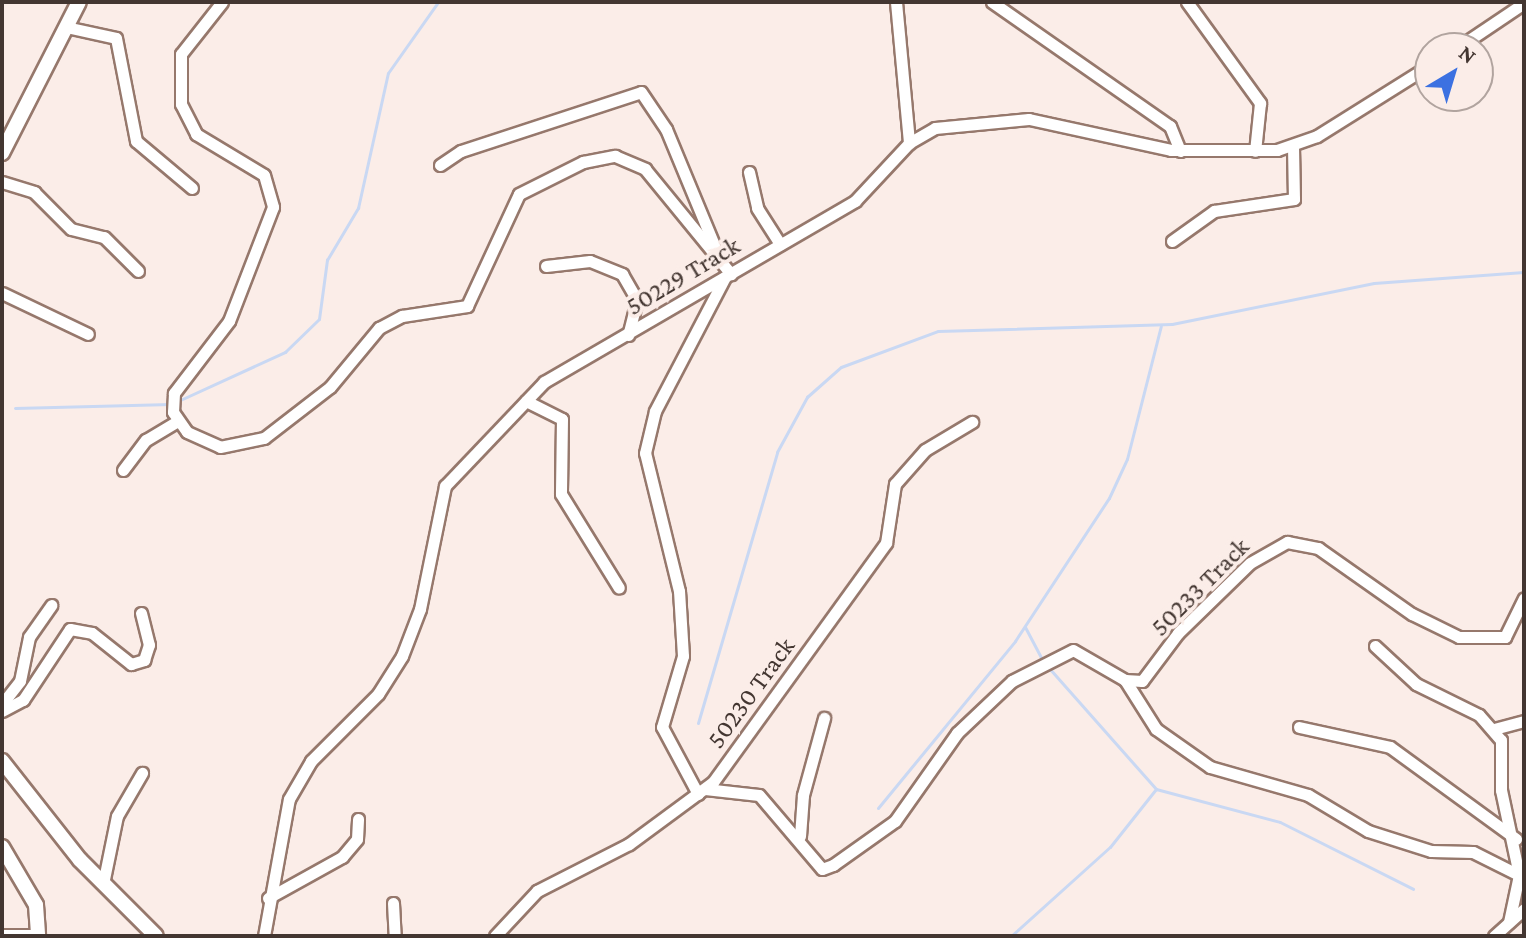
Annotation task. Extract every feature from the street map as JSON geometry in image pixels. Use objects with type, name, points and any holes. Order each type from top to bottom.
[{"type":"street","points":[[2,153],[79,2]]},
{"type":"street","points":[[222,2],[181,54],[181,104],[203,140],[264,175],[273,207],[229,321],[180,381],[172,404],[178,421],[215,446],[264,438],[330,387],[379,328],[402,316],[467,306],[519,194],[583,162],[619,157],[645,169],[719,258]]},
{"type":"street","points":[[896,2],[909,143]]},
{"type":"street","points":[[992,2],[1170,126],[1180,151]]},
{"type":"street","points":[[1187,2],[1260,103],[1255,151]]},
{"type":"street","points":[[1481,32],[1524,3]]},
{"type":"street","points":[[66,27],[116,38],[136,141],[192,188]]},
{"type":"street","name":"50229 Track","points":[[264,936],[268,898],[294,785],[378,694],[408,644],[445,486],[544,382],[855,201],[909,143],[944,126],[1016,118],[1180,151],[1255,151],[1293,146],[1414,74]]},
{"type":"street","points":[[440,165],[461,151],[641,92],[666,129],[728,276],[655,411],[645,453],[679,591],[683,656],[662,727],[702,792],[714,796],[755,793],[800,836],[822,869],[895,821],[957,733],[1036,663],[1079,650],[1125,680],[1156,729],[1210,767],[1308,795],[1368,831],[1431,851],[1473,852],[1519,875]]},
{"type":"street","points":[[1172,241],[1214,211],[1290,201],[1298,182],[1293,146]]},
{"type":"street","points":[[749,172],[757,208],[780,244]]},
{"type":"street","points":[[2,182],[34,192],[71,229],[104,237],[138,271]]},
{"type":"street","points":[[546,266],[590,261],[622,274],[637,300],[628,335]]},
{"type":"street","points":[[2,293],[88,334]]},
{"type":"street","points":[[526,401],[562,419],[561,494],[619,588]]},
{"type":"street","points":[[123,470],[146,440],[178,421]]},
{"type":"street","name":"50230 Track","points":[[495,936],[537,891],[629,844],[702,792],[761,723],[886,543],[895,484],[925,450],[972,422]]},
{"type":"street","name":"50233 Track","points":[[1125,680],[1148,678],[1178,633],[1250,563],[1287,542],[1318,548],[1412,614],[1459,637],[1505,637],[1524,598]]},
{"type":"street","points":[[2,704],[51,605]]},
{"type":"street","points":[[2,711],[23,700],[70,629],[92,633],[131,664],[144,660],[149,645],[141,613]]},
{"type":"street","points":[[1375,646],[1416,684],[1470,708],[1494,729],[1516,839],[1519,875],[1509,922]]},
{"type":"street","points":[[800,836],[803,795],[824,718]]},
{"type":"street","points":[[1494,729],[1524,721]]},
{"type":"street","points":[[1299,727],[1390,747],[1516,839]]},
{"type":"street","points":[[2,761],[103,884],[156,936]]},
{"type":"street","points":[[103,884],[117,816],[142,773]]},
{"type":"street","points":[[268,898],[342,857],[357,839],[358,819]]},
{"type":"street","points":[[2,847],[36,905],[38,935],[2,935]]},
{"type":"street","points":[[393,903],[395,936]]},
{"type":"street","points":[[1494,936],[1524,909]]},
{"type":"waterway","points":[[178,401],[285,352],[319,319],[327,260],[358,208],[388,73],[438,2]]},
{"type":"waterway","points":[[698,723],[777,452],[807,397],[841,367],[938,331],[1172,324],[1374,283],[1524,272]]},
{"type":"waterway","points":[[878,808],[1015,641],[1109,498],[1127,459],[1161,326]]},
{"type":"waterway","points":[[15,408],[171,404]]},
{"type":"waterway","points":[[1025,627],[1044,663]]},
{"type":"waterway","points":[[1049,668],[1156,789],[1280,822],[1413,889]]},
{"type":"waterway","points":[[1011,936],[1110,847],[1156,789]]}]
